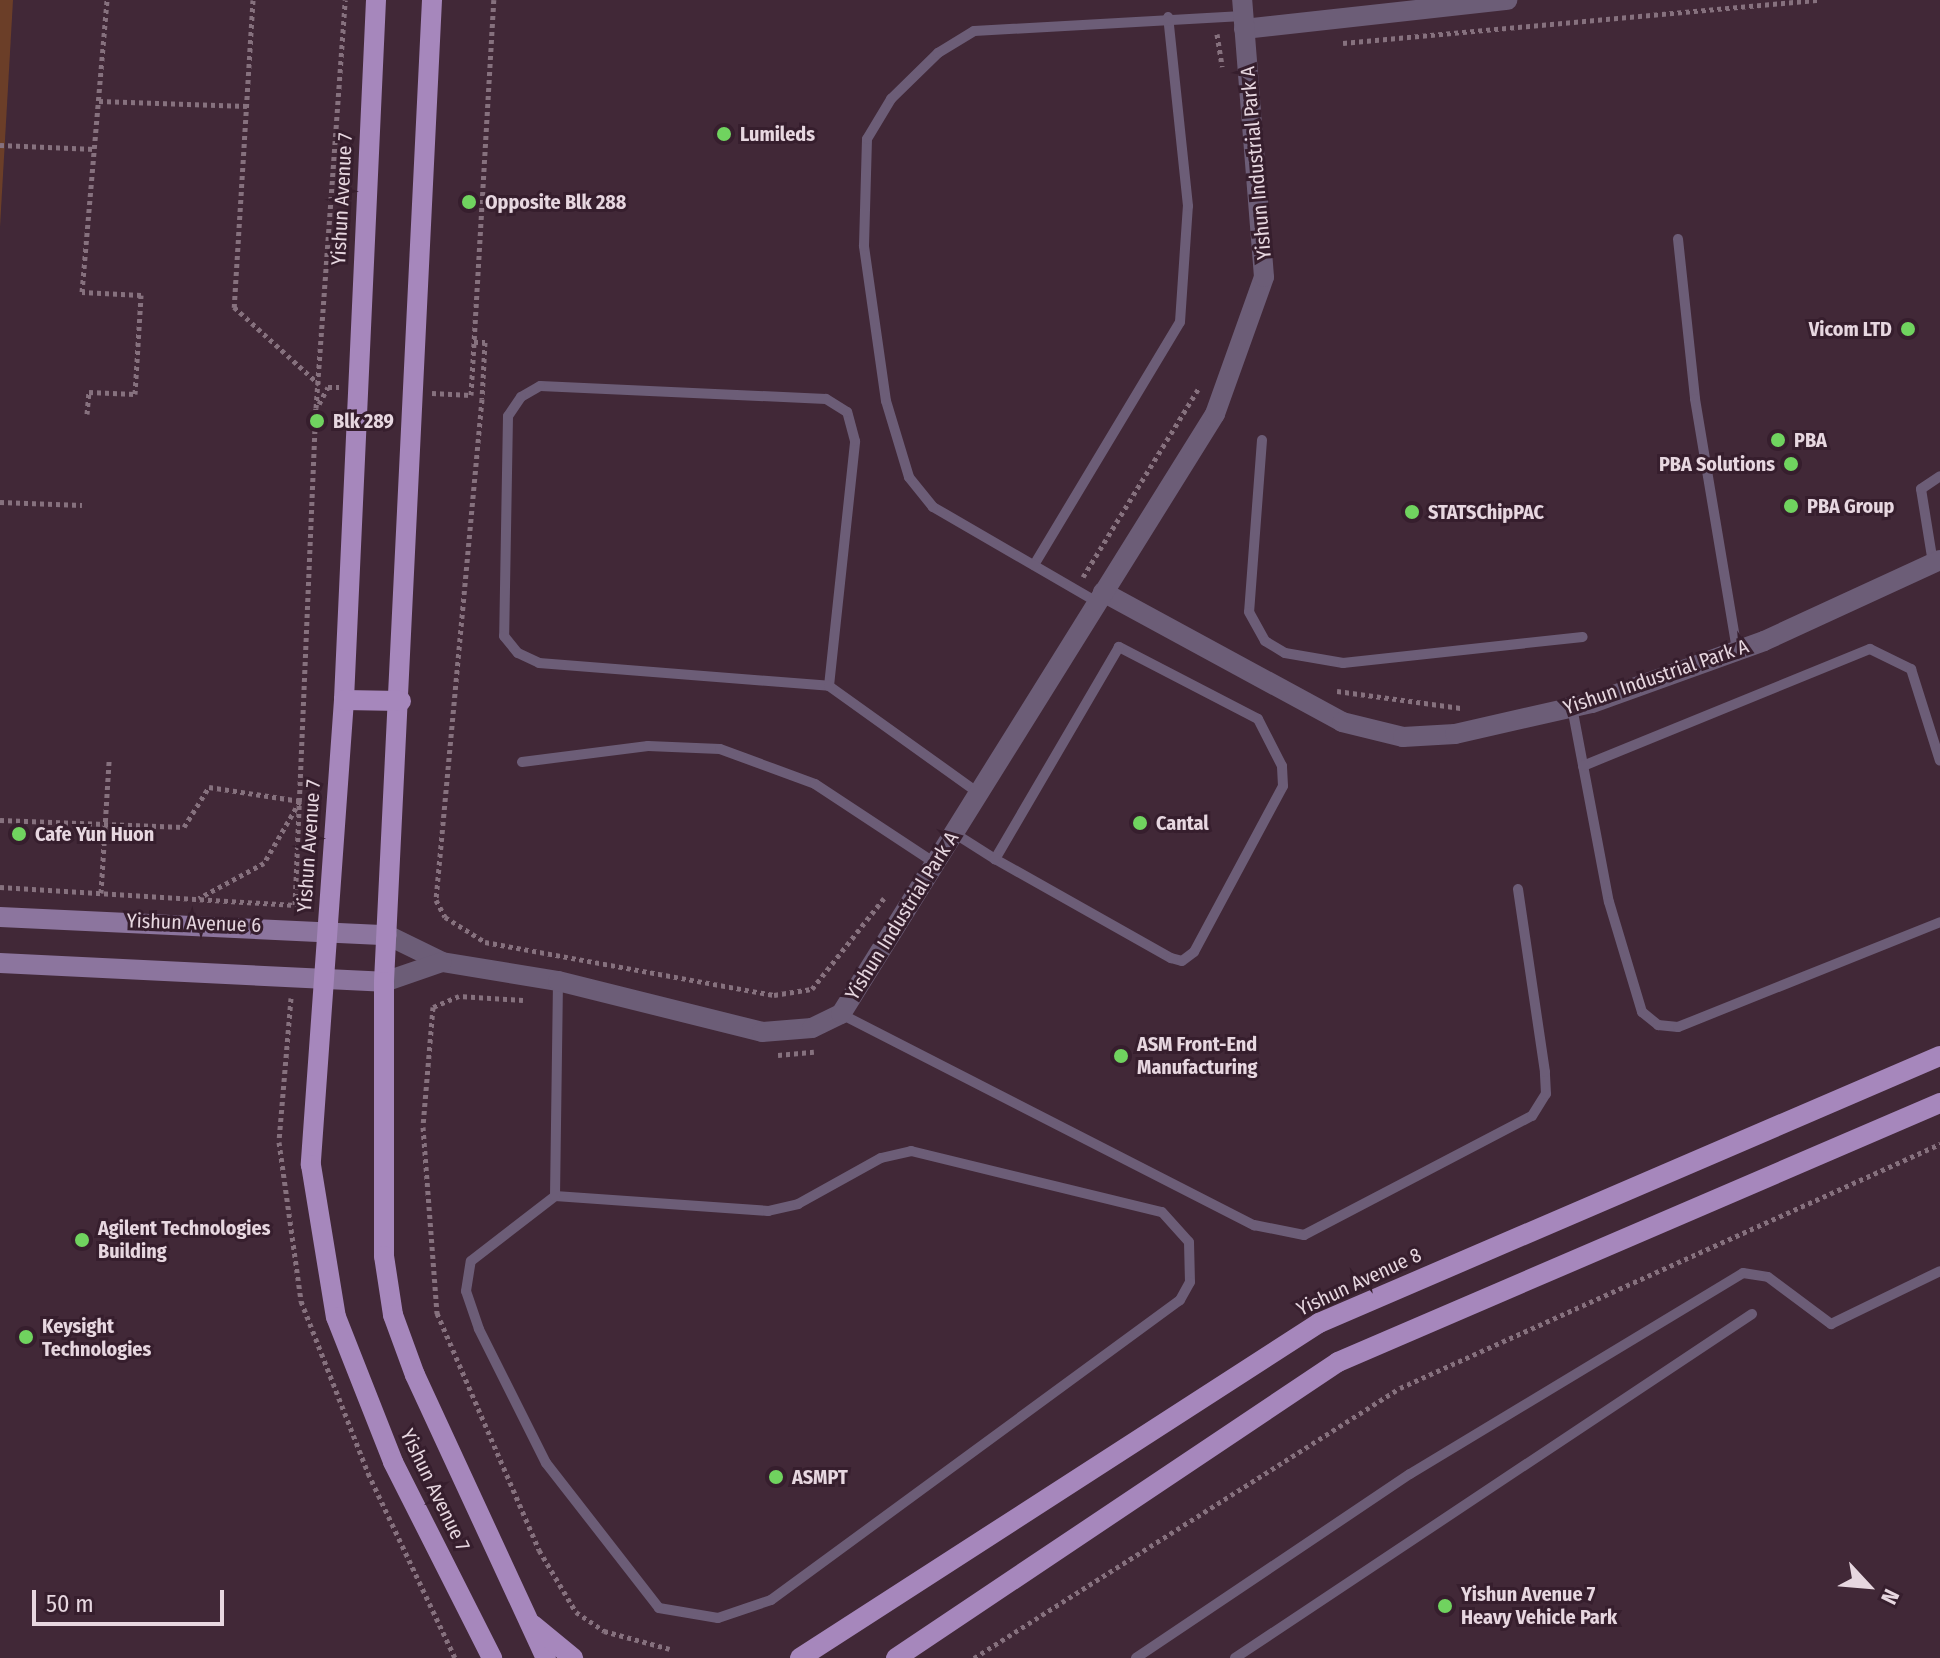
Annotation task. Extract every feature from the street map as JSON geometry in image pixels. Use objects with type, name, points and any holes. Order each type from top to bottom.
[{"type":"main road","name":"Yishun Avenue 7","points":[[376,0],[344,700],[311,1165],[326,1284],[393,1462],[489,1655]]},
{"type":"main road","name":"Yishun Avenue 7","points":[[432,0],[401,701],[384,982],[384,1228],[393,1315],[546,1658]]},
{"type":"main road","points":[[344,700],[401,701]]},
{"type":"main road","name":"Yishun Avenue 6","points":[[0,917],[327,929],[387,935]]},
{"type":"main road","points":[[0,963],[384,982]]},
{"type":"main road","name":"Yishun Avenue 8","points":[[800,1658],[1319,1323],[1940,1056]]},
{"type":"main road","points":[[896,1658],[1338,1362],[1940,1103]]},
{"type":"main road","points":[[527,1620],[573,1658]]},
{"type":"street","points":[[1243,15],[1507,0]]},
{"type":"street","name":"Yishun Industrial Park A","points":[[387,935],[442,962],[558,981],[762,1032],[812,1028],[841,1014],[1215,414],[1264,277],[1243,15]]},
{"type":"street","name":"Yishun Industrial Park A","points":[[1100,597],[1342,722],[1403,737],[1455,734],[1572,707],[1737,650],[1936,562]]},
{"type":"street","name":"Yishun Industrial Park A","points":[[384,982],[442,962]]},
{"type":"lane","points":[[1100,597],[1034,565],[933,507],[909,477],[886,401],[864,246],[867,139],[891,99],[938,53],[974,31],[1168,17],[1243,15]]},
{"type":"lane","points":[[1034,565],[1180,322],[1188,206],[1168,17]]},
{"type":"lane","points":[[1678,239],[1695,399],[1737,650]]},
{"type":"lane","points":[[829,686],[855,441],[847,412],[826,399],[540,386],[521,397],[508,416],[504,636],[518,653],[539,663],[829,686],[977,792]]},
{"type":"lane","points":[[1262,440],[1249,612],[1265,641],[1285,653],[1343,663],[1583,637]]},
{"type":"lane","points":[[1936,562],[1921,489],[1940,476]]},
{"type":"lane","points":[[954,833],[995,859],[1182,961],[1194,952],[1283,786],[1274,744],[1258,719],[1119,647],[995,859]]},
{"type":"lane","points":[[1583,766],[1870,649],[1911,669],[1940,761]]},
{"type":"lane","points":[[1572,707],[1609,902],[1642,1012],[1658,1025],[1678,1027],[1940,922]]},
{"type":"lane","points":[[522,762],[648,746],[720,749],[815,784],[935,863]]},
{"type":"lane","points":[[841,1014],[1254,1225],[1304,1235],[1532,1116],[1546,1094],[1518,889]]},
{"type":"lane","points":[[555,1196],[558,981]]},
{"type":"lane","points":[[911,1151],[1162,1212],[1178,1225],[1193,1262],[1180,1300],[771,1600],[743,1613],[689,1619],[659,1608],[636,1586],[546,1463],[466,1291],[471,1261],[555,1196],[768,1211],[798,1204],[881,1158],[911,1151]]},
{"type":"lane","points":[[1136,1658],[1410,1474],[1743,1273],[1768,1277],[1831,1324],[1940,1271]]},
{"type":"lane","points":[[1235,1658],[1752,1314]]},
{"type":"path","points":[[87,414],[89,392],[135,394],[141,295],[82,292],[107,0]]},
{"type":"path","points":[[253,0],[234,307],[319,384]]},
{"type":"path","points":[[0,887],[295,905],[316,408],[345,0]]},
{"type":"path","points":[[471,395],[494,0]]},
{"type":"path","points":[[1334,44],[1819,0]]},
{"type":"path","points":[[99,101],[247,106]]},
{"type":"path","points":[[0,145],[95,149]]},
{"type":"path","points":[[436,900],[482,399],[485,342],[474,342]]},
{"type":"path","points":[[316,408],[328,387]]},
{"type":"path","points":[[0,502],[82,505]]},
{"type":"path","points":[[101,893],[109,761]]},
{"type":"path","points":[[0,820],[184,827],[209,787],[300,801]]},
{"type":"path","points":[[199,899],[264,863],[300,801]]},
{"type":"path","points":[[974,1658],[1400,1388],[1940,1144]]},
{"type":"shaded area","points":[[0,0],[13,0],[0,227]]},
{"type":"place","name":"Lumileds","points":[[724,134]]},
{"type":"place","name":"Opposite Blk 288","points":[[469,202]]},
{"type":"place","name":"Vicom LTD","points":[[1908,329]]},
{"type":"place","name":"Blk 289","points":[[317,421]]},
{"type":"place","name":"PBA","points":[[1778,440]]},
{"type":"place","name":"PBA Solutions","points":[[1791,464]]},
{"type":"place","name":"PBA Group","points":[[1791,506]]},
{"type":"place","name":"STATSChipPAC","points":[[1412,512]]},
{"type":"place","name":"Cantal","points":[[1140,823]]},
{"type":"place","name":"Cafe Yun Huon","points":[[19,834]]},
{"type":"place","name":"ASM Front-End Manufacturing","points":[[1121,1056]]},
{"type":"place","name":"Agilent Technologies Building","points":[[82,1240]]},
{"type":"place","name":"Keysight Technologies","points":[[26,1337]]},
{"type":"place","name":"ASMPT","points":[[776,1477]]},
{"type":"place","name":"Yishun Avenue 7 Heavy Vehicle Park","points":[[1445,1606]]}]
